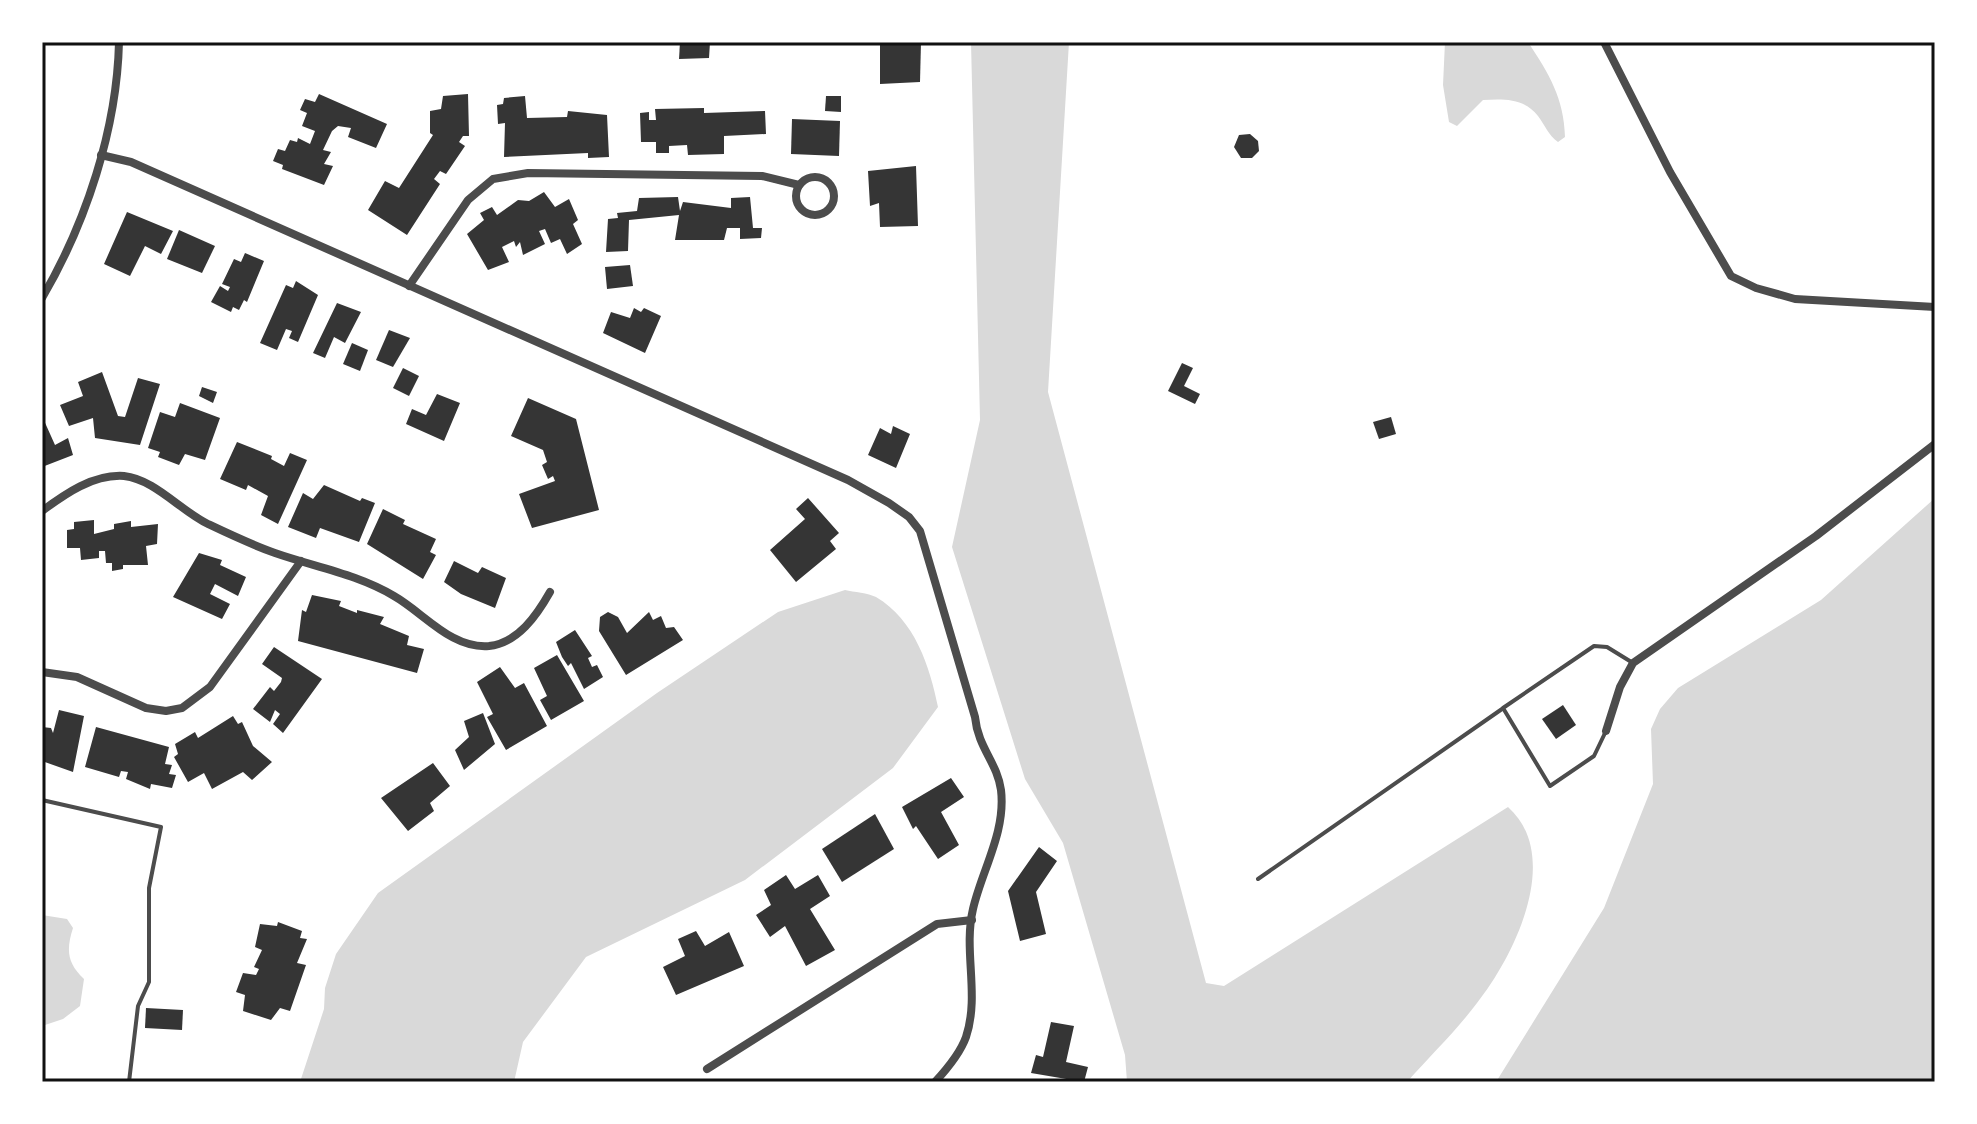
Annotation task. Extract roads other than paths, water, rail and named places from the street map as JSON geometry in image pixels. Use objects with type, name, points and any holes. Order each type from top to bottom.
[{"type":"street","points":[[42,298],[73,233],[101,155],[115,92],[119,42]]},
{"type":"street","points":[[1604,42],[1683,196],[1731,276],[1756,288],[1795,299],[1935,307]]},
{"type":"street","points":[[101,155],[131,162],[848,480],[909,517],[927,549],[975,717],[977,739],[995,770],[1001,788],[1002,815],[972,920],[973,979],[966,1035],[954,1059],[935,1082]]},
{"type":"street","points":[[409,286],[468,200],[493,179],[528,173],[762,176],[799,185],[812,177],[826,181],[834,193],[831,208],[818,216],[804,212],[796,199],[799,185]]},
{"type":"street","points":[[1606,731],[1620,687],[1633,663],[1816,536],[1935,444]]},
{"type":"street","points":[[42,511],[93,480],[127,477],[141,481],[206,523],[392,594],[437,627],[468,644],[488,646],[509,638],[530,623],[550,592]]},
{"type":"street","points":[[42,672],[77,677],[146,708],[166,711],[182,708],[210,687],[301,561]]},
{"type":"street","points":[[707,1069],[937,924],[972,920]]},
{"type":"lane","points":[[1258,879],[1585,651],[1607,647],[1633,663]]},
{"type":"lane","points":[[1503,708],[1550,786],[1594,756],[1606,731]]},
{"type":"lane","points":[[42,800],[161,827],[149,888],[149,982],[138,1006],[129,1082]]}]
